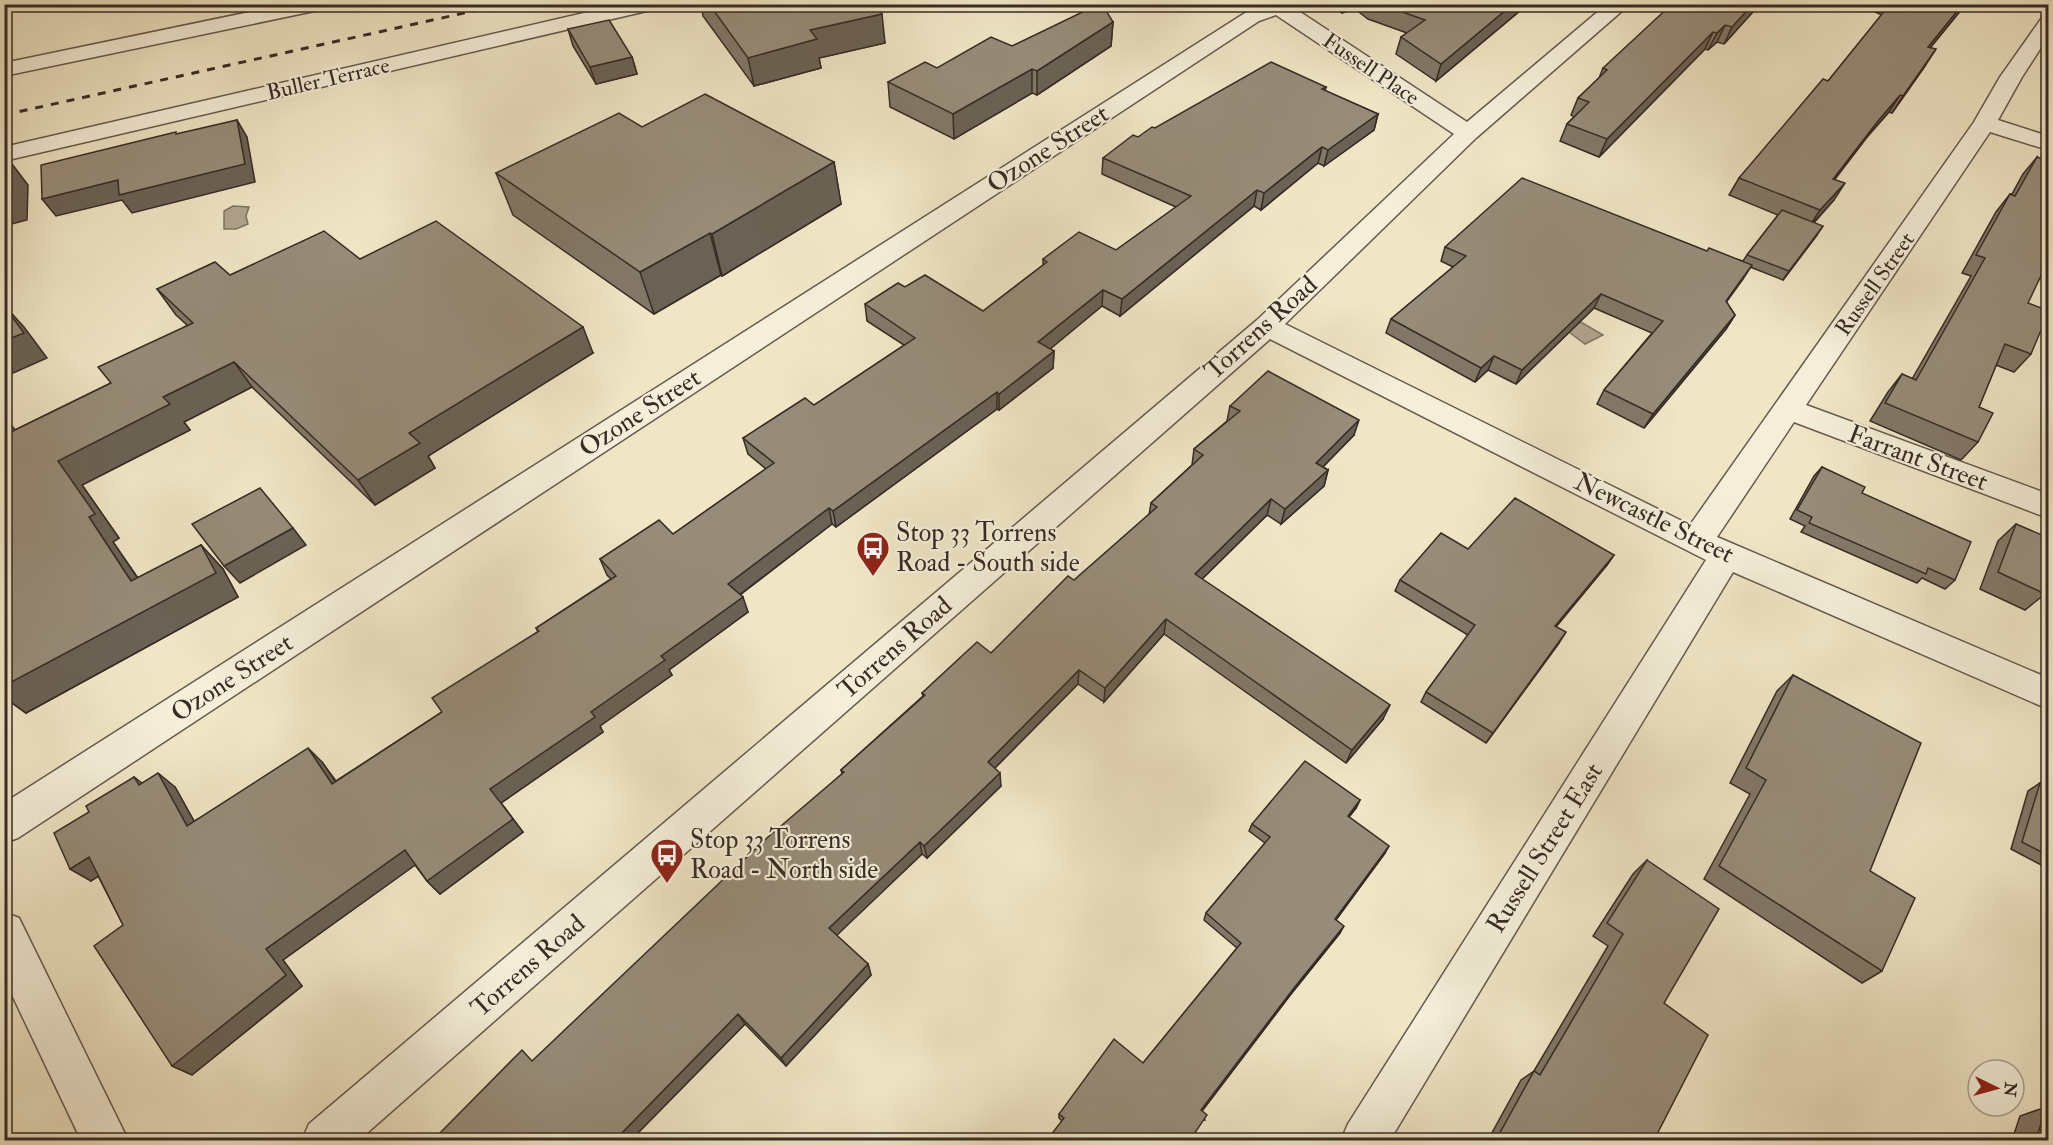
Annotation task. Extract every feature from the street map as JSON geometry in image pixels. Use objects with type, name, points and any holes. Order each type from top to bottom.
[{"type":"street","points":[[4,70],[319,4]]},
{"type":"street","name":"Buller Terrace","points":[[4,154],[651,4]]},
{"type":"street","name":"Torrens Road","points":[[325,1140],[1267,326],[1468,133],[1620,4]]},
{"type":"street","name":"Fussell Place","points":[[1276,6],[1468,133]]},
{"type":"street","name":"Ozone Street","points":[[4,825],[1252,17],[1276,6]]},
{"type":"street","name":"Russell Street","points":[[1712,548],[1788,410],[1985,123],[2012,77],[2049,23]]},
{"type":"street","points":[[1985,123],[2049,144]]},
{"type":"street","name":"Newcastle Street","points":[[1267,326],[1712,548],[2049,694]]},
{"type":"street","name":"Farrant Street","points":[[1788,410],[2049,506]]},
{"type":"street","name":"Russell Street East","points":[[1364,1140],[1712,548]]},
{"type":"street","points":[[4,932],[105,1140]]},
{"type":"shaded area","points":[[233,206],[249,207],[246,216],[248,224],[236,229],[224,229],[224,211]]},
{"type":"shaded area","points":[[1555,307],[1603,335],[1585,344],[1565,329]]},
{"type":"building","points":[[709,4],[874,4],[882,14],[810,30],[817,39],[748,58]]},
{"type":"building","points":[[1102,4],[1113,22],[1037,71],[1032,69],[953,114],[888,82],[925,62],[937,68],[991,37],[1012,46]]},
{"type":"building","points":[[1380,4],[1513,4],[1441,64],[1401,37],[1425,20]]},
{"type":"building","points":[[1672,4],[1753,4],[1732,27],[1725,25],[1717,33],[1713,32],[1607,139],[1567,124],[1589,102],[1578,98],[1607,70],[1603,68]]},
{"type":"building","points":[[1890,4],[1963,4],[1928,47],[1936,49],[1903,96],[1900,95],[1878,121],[1833,179],[1845,183],[1820,210],[1739,178],[1823,79],[1828,81]]},
{"type":"building","points":[[609,20],[632,57],[590,67],[568,29]]},
{"type":"building","points":[[1271,62],[1326,87],[1322,89],[1378,114],[1328,150],[1322,147],[1264,193],[1257,190],[1122,299],[1103,290],[1038,342],[1054,351],[999,394],[997,392],[833,511],[829,508],[728,584],[743,597],[661,656],[665,660],[591,712],[595,717],[490,789],[513,819],[427,881],[405,850],[266,949],[286,975],[172,1066],[94,946],[123,925],[89,857],[70,869],[54,833],[89,812],[86,806],[134,777],[139,785],[158,773],[187,826],[308,748],[332,784],[442,712],[432,698],[539,631],[536,628],[616,576],[600,559],[659,520],[673,534],[774,463],[743,438],[805,398],[814,405],[915,338],[865,304],[898,283],[905,287],[925,275],[983,311],[1047,262],[1043,259],[1079,232],[1116,250],[1191,196],[1103,158],[1133,135],[1138,137],[1152,127],[1155,128]]},
{"type":"building","points":[[705,94],[834,162],[712,234],[710,233],[640,272],[496,173],[619,113],[642,127]]},
{"type":"building","points":[[237,120],[245,164],[119,195],[118,180],[42,199],[41,165],[176,132],[176,134]]},
{"type":"building","points":[[2037,157],[2049,161],[2049,259],[2028,303],[2049,311],[2031,354],[2005,344],[1979,407],[1993,413],[1978,442],[1885,403],[1902,374],[1916,380],[1985,258],[1976,255],[2010,194],[2015,196]]},
{"type":"building","points":[[9,160],[6,195],[4,195],[4,161]]},
{"type":"building","points":[[1522,178],[1707,251],[1709,248],[1752,265],[1726,301],[1735,315],[1653,414],[1604,390],[1663,321],[1601,294],[1522,370],[1494,356],[1481,368],[1391,319],[1466,256],[1445,247]]},
{"type":"building","points":[[1782,210],[1823,226],[1789,271],[1747,255]]},
{"type":"building","points":[[436,221],[583,327],[409,433],[420,443],[358,480],[234,362],[163,397],[170,404],[58,461],[95,514],[89,517],[131,581],[201,545],[216,573],[4,686],[4,423],[11,432],[111,383],[98,367],[193,323],[157,289],[215,262],[230,275],[324,231],[360,259]]},
{"type":"building","points":[[4,306],[24,333],[4,341]]},
{"type":"building","points":[[1268,371],[1359,420],[1316,463],[1328,470],[1285,509],[1271,499],[1195,574],[1390,705],[1352,750],[1166,619],[1105,688],[1079,670],[988,762],[1000,773],[924,846],[920,842],[829,928],[868,964],[781,1058],[738,1014],[615,1140],[441,1140],[437,1136],[522,1050],[532,1061],[768,837],[844,772],[841,770],[925,695],[922,693],[977,642],[991,653],[1068,576],[1074,580],[1157,507],[1151,503],[1203,455],[1194,449],[1240,411],[1230,406]]},
{"type":"building","points":[[1822,467],[1865,487],[1862,493],[1971,542],[1955,580],[1928,568],[1926,574],[1809,523],[1812,517],[1797,510]]},
{"type":"building","points":[[260,488],[293,528],[224,566],[192,524]]},
{"type":"building","points":[[1515,498],[1614,555],[1555,626],[1566,632],[1493,733],[1426,692],[1475,625],[1400,580],[1441,533],[1468,549]]},
{"type":"building","points":[[2016,524],[2049,538],[2049,582],[2045,594],[1998,572]]},
{"type":"building","points":[[1793,675],[1921,743],[1870,871],[1915,898],[1882,971],[1719,866],[1766,780],[1746,768]]},
{"type":"building","points":[[1305,761],[1360,800],[1348,816],[1389,846],[1335,919],[1344,926],[1201,1110],[1207,1115],[1190,1140],[1047,1140],[1064,1118],[1059,1114],[1114,1039],[1143,1063],[1241,943],[1206,913],[1270,837],[1252,824]]},
{"type":"building","points":[[2040,783],[2049,788],[2049,856],[2022,842]]},
{"type":"building","points":[[1647,860],[1719,909],[1664,1003],[1708,1035],[1654,1140],[1496,1140],[1534,1071],[1540,1075],[1623,934],[1607,923]]},
{"type":"building","points":[[2046,1107],[2049,1108],[2049,1140],[2036,1140]]},
{"type":"railway","points":[[4,115],[505,4]]},
{"type":"place","name":"Stop 33 Torrens Road - South side","points":[[873,577]]},
{"type":"place","name":"Stop 33 Torrens Road - North side","points":[[667,884]]}]
